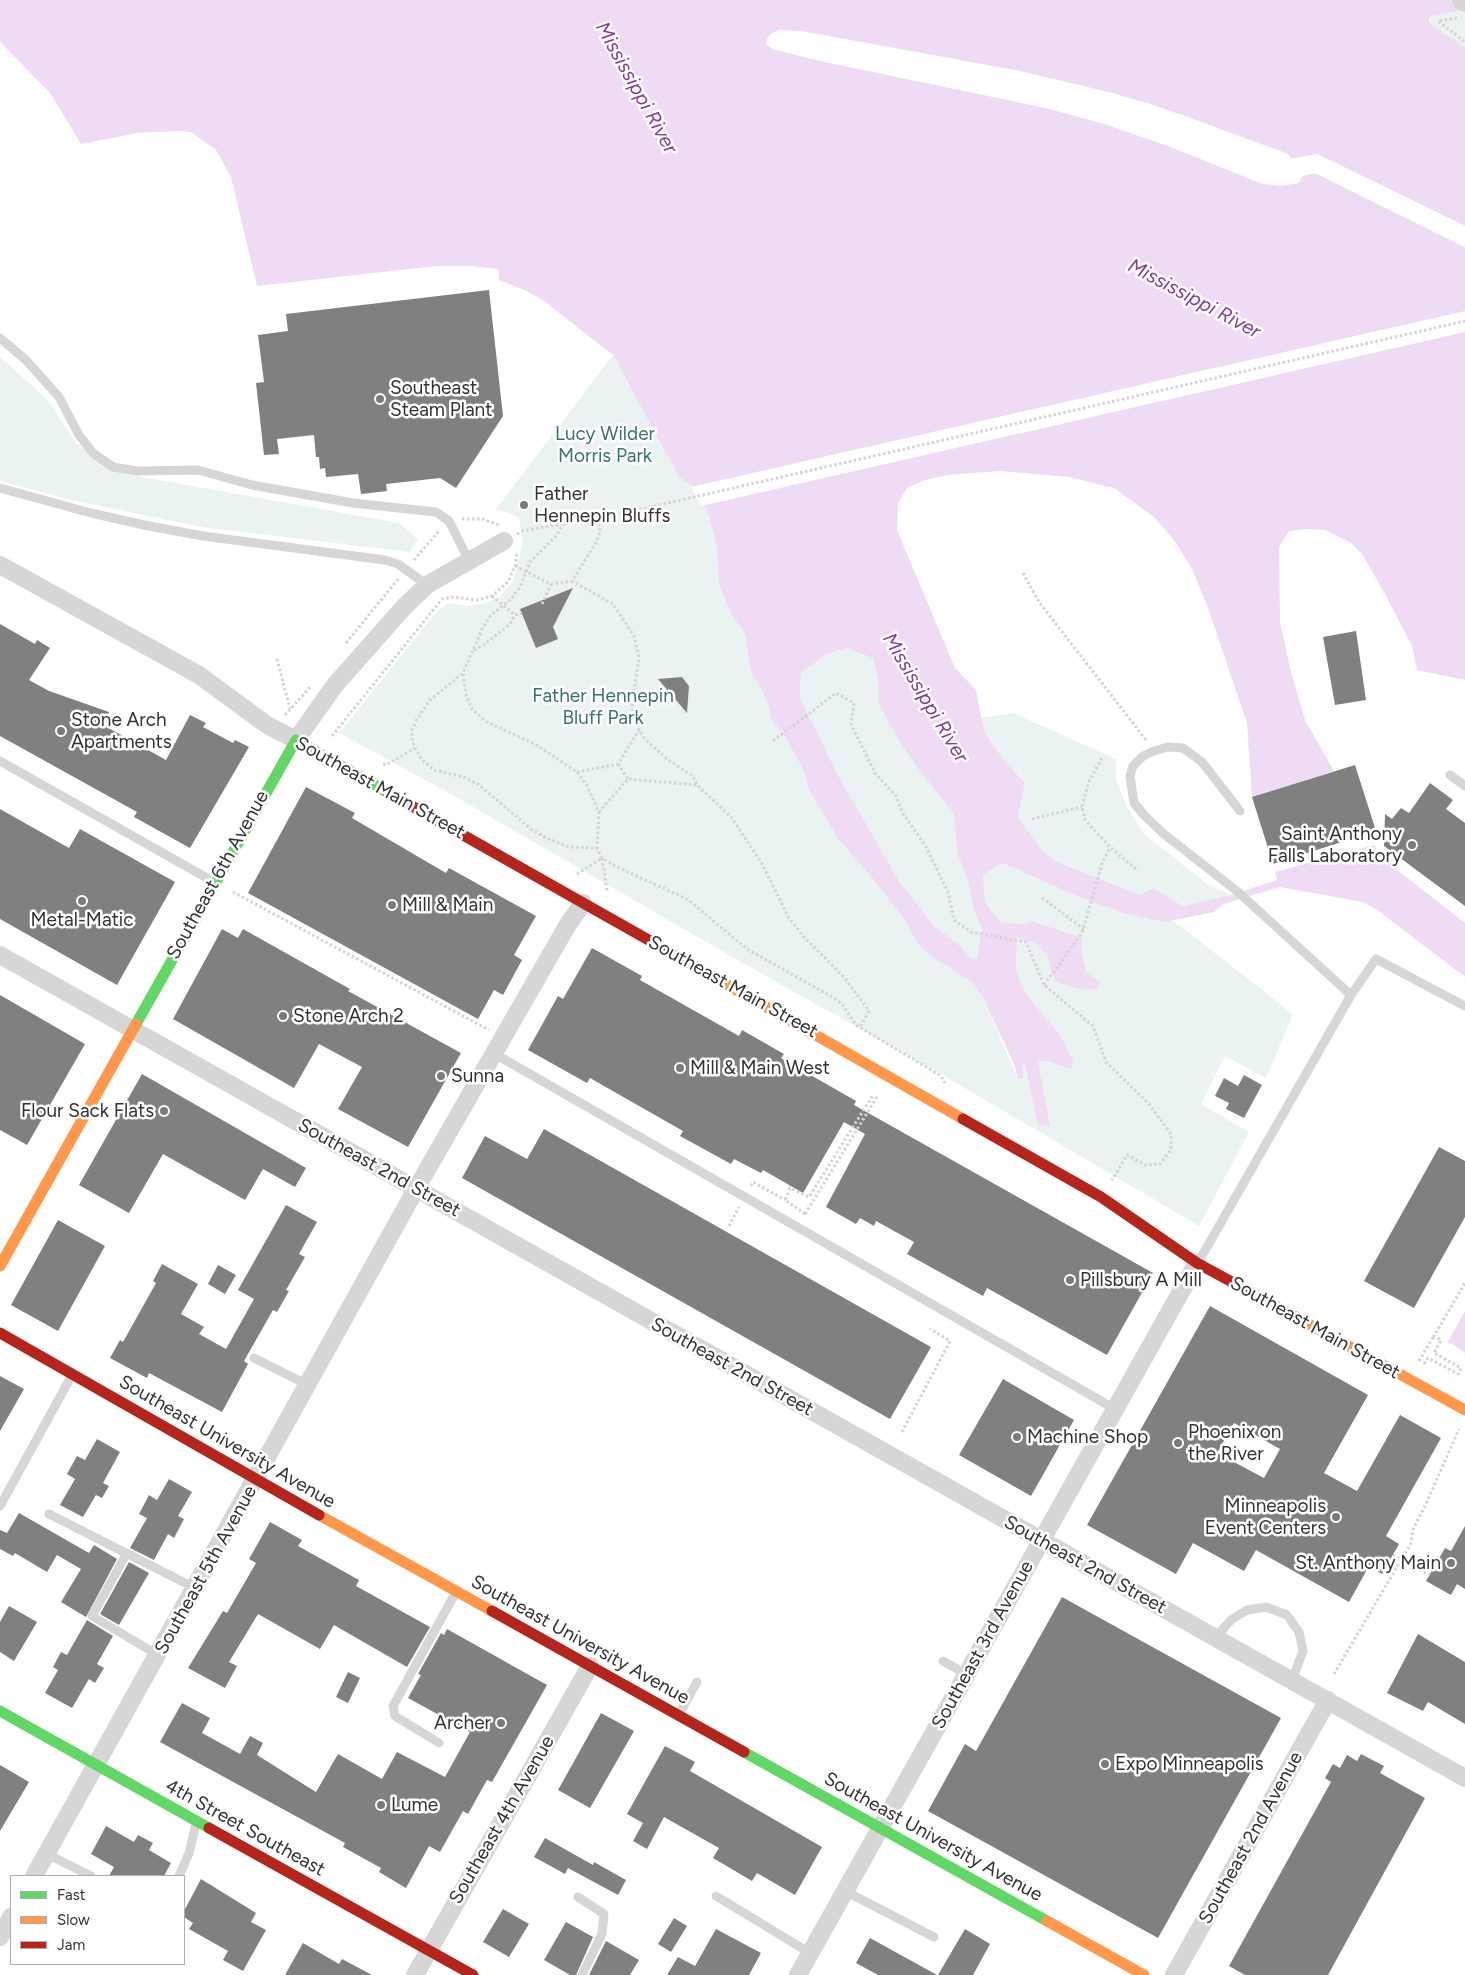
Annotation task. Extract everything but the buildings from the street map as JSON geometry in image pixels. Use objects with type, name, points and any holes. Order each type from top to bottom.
[{"type":"street","points":[[1461,0],[1465,4]]},
{"type":"street","name":"Southeast 6th Avenue","points":[[0,1266],[214,882],[296,740],[336,685],[404,607],[427,585],[504,541]]},
{"type":"street","name":"Southeast Main Street","points":[[0,565],[199,674],[267,725],[1101,1197],[1197,1263],[1465,1410]]},
{"type":"street","name":"Southeast 5th Avenue","points":[[35,1875],[196,1588],[416,1189],[567,926],[583,903]]},
{"type":"street","name":"Southeast 2nd Street","points":[[0,955],[1465,1778]]},
{"type":"street","name":"Southeast 3rd Avenue","points":[[798,1975],[968,1675],[1041,1540],[1197,1263]]},
{"type":"street","name":"Southeast University Avenue","points":[[0,1333],[256,1479],[1144,1975]]},
{"type":"street","name":"Southeast 4th Avenue","points":[[415,1975],[590,1666]]},
{"type":"street","name":"Southeast 2nd Avenue","points":[[1174,1975],[1328,1700]]},
{"type":"street","name":"4th Street Southeast","points":[[0,1711],[472,1975]]},
{"type":"street","points":[[0,1937],[10,1919]]},
{"type":"lane","points":[[0,338],[26,360],[59,397],[79,435],[93,453],[112,467],[137,471],[198,470],[252,485],[316,497],[436,512],[449,521],[470,561]]},
{"type":"lane","points":[[0,488],[90,513],[202,536],[385,560],[406,569],[427,585]]},
{"type":"lane","points":[[1240,811],[1193,754],[1183,748],[1154,751],[1142,756],[1133,766],[1130,776],[1134,803],[1164,834],[1241,895],[1351,996]]},
{"type":"lane","points":[[0,761],[214,882]]},
{"type":"lane","points":[[1450,775],[1465,786]]},
{"type":"lane","points":[[1197,1263],[1351,996],[1376,960],[1465,1006]]},
{"type":"lane","points":[[499,1046],[1115,1409]]},
{"type":"lane","points":[[254,1358],[308,1385]]},
{"type":"lane","points":[[0,1506],[73,1374]]},
{"type":"lane","points":[[49,1514],[196,1588]]},
{"type":"lane","points":[[127,1553],[92,1616],[158,1655]]},
{"type":"lane","points":[[439,1743],[395,1716],[393,1706],[456,1591]]},
{"type":"lane","points":[[1215,1638],[1231,1620],[1247,1610],[1266,1607],[1287,1615],[1299,1632],[1303,1651],[1292,1680]]},
{"type":"lane","points":[[943,1662],[968,1675]]},
{"type":"lane","points":[[679,1715],[697,1682]]},
{"type":"lane","points":[[179,1875],[189,1853],[196,1821]]},
{"type":"lane","points":[[47,1854],[89,1875]]},
{"type":"lane","points":[[845,1891],[934,1936]]},
{"type":"lane","points":[[716,1896],[810,1953]]},
{"type":"lane","points":[[578,1897],[604,1914],[602,1934],[582,1975]]},
{"type":"path","points":[[1465,16],[1438,21],[1465,42]]},
{"type":"path","points":[[504,541],[522,531],[638,510],[1465,321]]},
{"type":"path","points":[[572,581],[598,541],[600,531],[598,518]]},
{"type":"path","points":[[346,644],[430,540],[449,521]]},
{"type":"path","points":[[564,524],[555,537],[530,562],[527,572],[511,600],[502,606],[483,627],[463,673],[430,700],[412,730],[414,748],[423,761],[434,770],[463,777],[478,784],[531,829],[546,838],[570,847],[597,848]]},
{"type":"path","points":[[339,741],[332,736],[442,600],[452,597],[478,600],[492,596],[508,582],[515,566],[551,584],[572,581],[613,604],[634,636],[638,658],[632,705],[639,730],[645,739],[667,759],[693,776],[697,785],[731,817],[761,862],[789,918],[804,937],[844,977],[869,1011],[860,1027]]},
{"type":"path","points":[[1023,573],[1039,602],[1154,751]]},
{"type":"path","points":[[542,604],[551,584]]},
{"type":"path","points":[[492,596],[515,615],[522,614]]},
{"type":"path","points":[[473,650],[485,644],[510,624],[515,615]]},
{"type":"path","points":[[277,659],[290,709]]},
{"type":"path","points":[[463,673],[466,695],[472,709],[486,721],[535,744],[577,772],[587,786],[599,812],[597,848],[602,858],[607,890]]},
{"type":"path","points":[[286,715],[315,681]]},
{"type":"path","points":[[773,742],[836,693],[854,703],[851,724],[875,773],[896,796],[902,812],[926,847],[948,892],[954,920],[971,932],[1026,942],[1046,984],[1093,1026],[1106,1062],[1149,1104],[1171,1134],[1171,1150],[1160,1164],[1145,1165],[1127,1155],[1110,1184]]},
{"type":"path","points":[[577,772],[618,764],[639,730]]},
{"type":"path","points":[[378,761],[386,766],[414,748]]},
{"type":"path","points":[[1102,758],[1089,781],[1082,807],[1086,820],[1110,847],[1138,871]]},
{"type":"path","points":[[618,764],[628,779]]},
{"type":"path","points":[[628,779],[697,785]]},
{"type":"path","points":[[599,812],[628,779]]},
{"type":"path","points":[[1032,819],[1082,807]]},
{"type":"path","points":[[1046,984],[1083,931],[1102,864],[1110,847]]},
{"type":"path","points":[[602,858],[687,899],[747,949],[834,998],[842,1004],[856,1025],[941,1076],[947,1088]]},
{"type":"path","points":[[577,874],[602,858]]},
{"type":"path","points":[[214,882],[499,1046]]},
{"type":"path","points":[[1042,898],[1083,931]]},
{"type":"path","points":[[806,1214],[785,1200],[790,1188],[809,1196],[873,1095]]},
{"type":"path","points":[[812,1204],[877,1098]]},
{"type":"path","points":[[1416,1367],[1465,1283]]},
{"type":"path","points":[[902,1432],[950,1341],[930,1330]]},
{"type":"path","points":[[1420,1370],[1428,1358],[1458,1374],[1461,1368],[1434,1354],[1441,1340],[1434,1336]]},
{"type":"path","points":[[1334,1674],[1411,1543],[1413,1529],[1460,1428]]},
{"type":"path","points":[[1393,1554],[1430,1575]]},
{"type":"green space","points":[[1465,10],[1465,47],[1430,24],[1431,16]]},
{"type":"green space","name":"Father Hennepin Bluff Park","points":[[613,355],[679,477],[693,485],[709,516],[717,548],[719,583],[730,613],[745,634],[750,669],[768,703],[771,719],[785,737],[802,767],[809,789],[838,839],[869,874],[904,919],[917,943],[929,955],[973,983],[983,998],[1018,1079],[1023,1064],[1046,1061],[1060,1066],[1060,1035],[1024,991],[1016,971],[1017,937],[1034,943],[1047,955],[1055,982],[1087,974],[1081,951],[1083,938],[1032,921],[1019,924],[1000,922],[985,902],[983,875],[1002,863],[1084,899],[1126,914],[1174,921],[1293,1014],[1266,1078],[1225,1056],[1201,1104],[1249,1132],[1199,1226],[946,1077],[741,962],[449,793],[339,733],[438,610],[449,603],[467,606],[484,604],[499,597],[513,582],[523,542],[519,517],[496,509]]},
{"type":"green space","points":[[0,357],[47,399],[76,443],[120,473],[399,523],[418,539],[409,552],[201,527],[67,499],[0,481]]},
{"type":"green space","points":[[846,648],[874,658],[879,683],[879,704],[954,814],[957,853],[968,881],[974,910],[982,929],[977,958],[972,959],[959,945],[934,926],[899,881],[839,777],[800,698],[801,673],[827,654]]},
{"type":"green space","points":[[1013,713],[1116,759],[1116,779],[1126,805],[1144,834],[1207,884],[1231,895],[1182,906],[1141,895],[1057,862],[1040,848],[1018,817],[1025,781],[1006,763],[984,732],[980,718]]},
{"type":"water","name":"Mississippi River","points":[[0,0],[1465,0],[1465,10],[1431,16],[1429,19],[1430,24],[1465,47],[1465,226],[1317,154],[1291,159],[1288,154],[1185,116],[1113,93],[1019,71],[801,31],[772,33],[766,44],[773,49],[815,60],[1046,108],[1105,124],[1171,147],[1263,184],[1299,183],[1302,176],[1315,173],[1465,247],[1465,680],[1417,670],[1412,646],[1384,592],[1362,554],[1351,543],[1325,530],[1308,529],[1289,531],[1279,547],[1280,622],[1290,668],[1305,720],[1334,771],[1252,797],[1247,723],[1207,605],[1192,569],[1174,540],[1154,517],[1114,488],[1069,477],[1000,471],[947,475],[925,480],[907,488],[898,503],[897,530],[955,668],[976,690],[984,732],[1006,763],[1025,782],[1018,817],[1040,848],[1057,862],[1141,895],[1153,888],[1182,906],[1231,895],[1277,880],[1275,872],[1374,845],[1382,858],[1465,923],[1465,977],[1376,909],[1362,902],[1280,887],[1224,904],[1214,912],[1166,922],[1126,914],[1084,899],[1002,863],[983,875],[985,902],[1000,922],[1019,924],[1032,921],[1083,938],[1081,951],[1087,973],[1101,983],[1097,988],[1083,990],[1055,982],[1047,955],[1034,943],[1017,937],[1016,971],[1024,991],[1060,1035],[1073,1061],[1071,1069],[1046,1061],[1038,1062],[1050,1126],[1038,1125],[1025,1064],[1023,1064],[1023,1078],[1018,1079],[1014,1064],[983,998],[973,983],[929,955],[917,943],[904,919],[869,874],[838,839],[809,789],[802,767],[785,737],[771,719],[768,703],[750,669],[745,634],[730,613],[719,583],[717,548],[709,516],[693,486],[679,477],[613,355],[544,301],[525,290],[499,280],[498,269],[471,266],[436,266],[257,286],[231,177],[216,150],[191,132],[179,131],[138,133],[81,144],[51,94],[0,42]],"holes":[[[846,648],[873,658],[879,683],[879,704],[895,734],[917,767],[954,814],[957,853],[968,881],[974,910],[982,929],[977,958],[972,959],[959,945],[934,926],[899,881],[839,777],[800,698],[801,673],[827,654]]]},
{"type":"water","points":[[1465,1311],[1465,1353],[1453,1344],[1447,1343]]},
{"type":"pier","points":[[780,30],[801,31],[1019,71],[1148,103],[1288,154],[1291,159],[1317,154],[1465,226],[1465,229],[1317,157],[1290,162],[1286,156],[1148,105],[1019,74],[801,33],[780,32],[773,35],[769,40],[769,43],[774,47],[793,52],[1047,105],[1172,144],[1264,181],[1281,183],[1297,181],[1301,174],[1315,171],[1465,244],[1465,247],[1315,173],[1302,176],[1299,183],[1281,186],[1263,184],[1171,147],[1105,124],[1046,108],[773,49],[766,44],[767,39],[772,33]]},
{"type":"pier","points":[[1465,311],[1465,332],[701,506],[691,487]]},
{"type":"traffic: fast","points":[[136,1024],[296,740],[387,792]]},
{"type":"traffic: fast","points":[[0,1711],[209,1828]]},
{"type":"traffic: fast","points":[[744,1752],[1047,1921]]},
{"type":"traffic: slow","points":[[691,964],[963,1119]]},
{"type":"traffic: slow","points":[[0,1266],[136,1024]]},
{"type":"traffic: slow","points":[[1254,1294],[1465,1410]]},
{"type":"traffic: slow","points":[[319,1515],[492,1611]]},
{"type":"traffic: slow","points":[[1047,1921],[1144,1975]]},
{"type":"traffic: jam","points":[[387,792],[691,964]]},
{"type":"traffic: jam","points":[[963,1119],[1101,1197],[1197,1263],[1254,1294]]},
{"type":"traffic: jam","points":[[0,1333],[319,1515]]},
{"type":"traffic: jam","points":[[492,1611],[744,1752]]},
{"type":"traffic: jam","points":[[209,1828],[473,1975]]},
{"type":"place","name":"Southeast Steam Plant","points":[[380,399]]},
{"type":"place","name":"Father Hennepin Bluffs","points":[[524,505]]},
{"type":"place","name":"Stone Arch Apartments","points":[[61,731]]},
{"type":"place","name":"Saint Anthony Falls Laboratory","points":[[1412,845]]},
{"type":"place","name":"Metal-Matic","points":[[82,901]]},
{"type":"place","name":"Mill & Main","points":[[392,905]]},
{"type":"place","name":"Stone Arch 2","points":[[283,1016]]},
{"type":"place","name":"Mill & Main West","points":[[680,1068]]},
{"type":"place","name":"Sunna","points":[[441,1076]]},
{"type":"place","name":"Flour Sack Flats","points":[[164,1111]]},
{"type":"place","name":"Pillsbury A Mill","points":[[1070,1280]]},
{"type":"place","name":"Machine Shop","points":[[1017,1437]]},
{"type":"place","name":"Phoenix on the River","points":[[1178,1443]]},
{"type":"place","name":"Minneapolis Event Centers","points":[[1336,1517]]},
{"type":"place","name":"St. Anthony Main","points":[[1451,1563]]},
{"type":"place","name":"Archer","points":[[501,1723]]},
{"type":"place","name":"Expo Minneapolis","points":[[1105,1764]]},
{"type":"place","name":"Lume","points":[[381,1805]]},
{"type":"park label","name":"Lucy Wilder Morris Park","points":[[605,445]]}]
